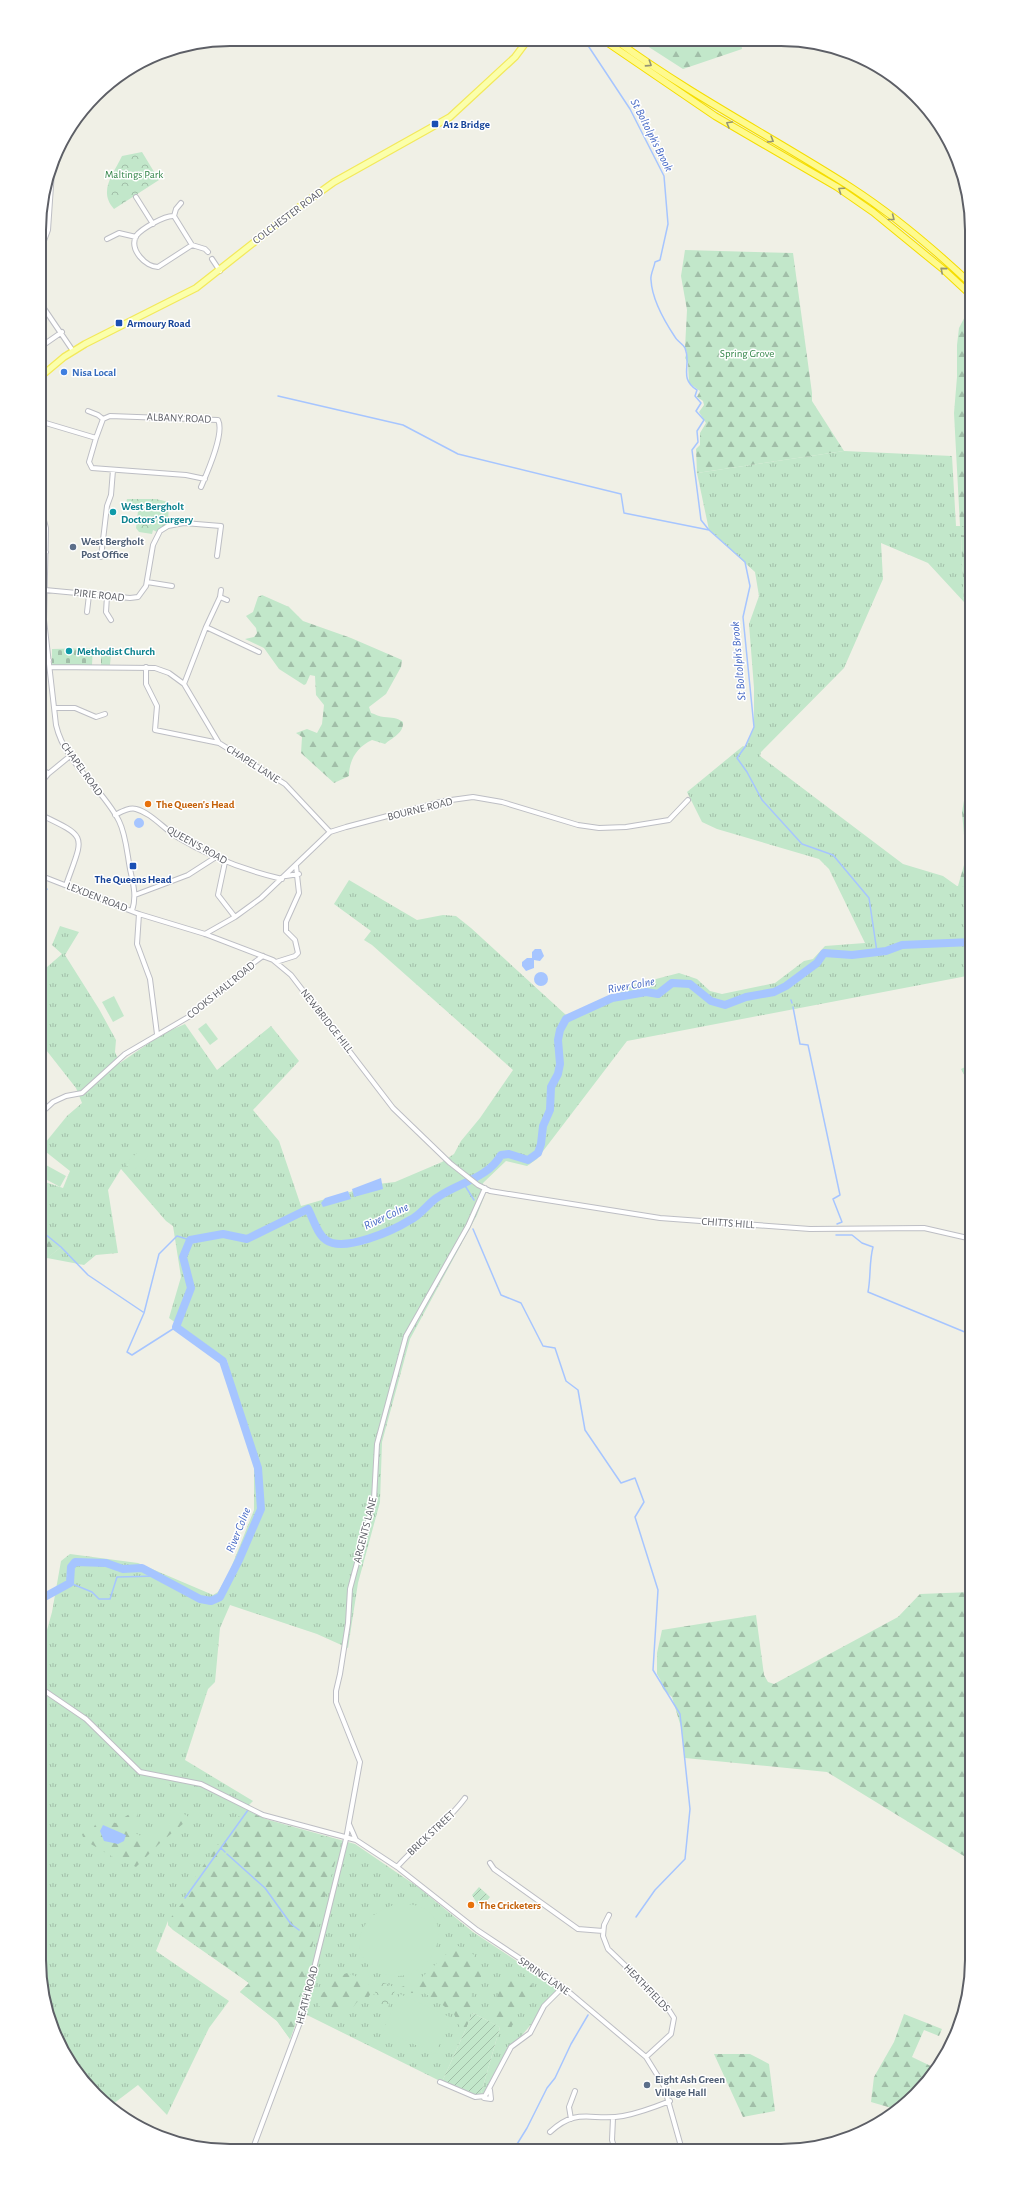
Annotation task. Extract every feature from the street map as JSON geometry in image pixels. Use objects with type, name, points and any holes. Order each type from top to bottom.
[{"type":"highway","points":[[612,46],[714,116],[837,187],[932,260],[965,290]]},
{"type":"highway","points":[[624,46],[717,108],[852,188],[944,259],[965,279]]},
{"type":"main road","name":"COLCHESTER ROAD","points":[[46,372],[73,351],[102,334],[182,296],[220,271],[294,210],[334,182],[420,136],[450,117],[509,63],[523,46]]},
{"type":"street","points":[[136,197],[154,224]]},
{"type":"street","points":[[46,235],[48,230],[49,202]]},
{"type":"street","points":[[181,203],[176,209],[174,216],[192,245],[205,249],[208,252]]},
{"type":"street","points":[[107,239],[119,233],[136,237],[154,224],[167,217],[174,216]]},
{"type":"street","points":[[136,237],[136,248],[140,257],[155,267],[158,267],[192,245]]},
{"type":"street","points":[[212,259],[220,271]]},
{"type":"street","points":[[46,311],[62,332],[73,351]]},
{"type":"street","points":[[46,343],[62,332]]},
{"type":"street","points":[[88,412],[98,415],[103,420],[96,438],[89,464],[92,468],[186,475],[205,479]]},
{"type":"street","name":"ALBANY ROAD","points":[[103,420],[110,416],[218,420],[219,432],[216,447],[201,487]]},
{"type":"street","points":[[46,423],[96,438]]},
{"type":"street","points":[[101,558],[107,506],[111,495],[114,470]]},
{"type":"street","points":[[172,586],[148,582],[153,545],[158,534],[164,528],[184,522],[221,526],[217,556]]},
{"type":"street","name":"CHAPEL ROAD","points":[[46,528],[46,552]]},
{"type":"street","name":"PIRIE ROAD","points":[[46,590],[89,595],[138,597],[144,591],[148,582]]},
{"type":"street","points":[[184,684],[206,627],[220,597],[221,590]]},
{"type":"street","points":[[88,612],[89,595]]},
{"type":"street","points":[[107,596],[106,612],[110,620]]},
{"type":"street","points":[[220,597],[227,600]]},
{"type":"street","points":[[206,627],[259,652]]},
{"type":"street","name":"CHAPEL ROAD","points":[[46,636],[58,735],[70,756],[115,814],[124,834],[135,895],[132,911]]},
{"type":"street","name":"CHAPEL LANE","points":[[50,667],[146,667],[163,670],[184,684],[219,743],[285,784],[330,832]]},
{"type":"street","points":[[146,667],[146,684],[157,706],[155,730],[219,743]]},
{"type":"street","points":[[55,708],[75,708],[96,717],[105,714]]},
{"type":"street","points":[[46,776],[70,756]]},
{"type":"street","name":"BOURNE ROAD","points":[[205,934],[235,917],[261,898],[330,832],[444,801],[473,797],[502,802],[563,821],[599,828],[640,825],[669,820],[688,800]]},
{"type":"street","name":"QUEEN'S ROAD","points":[[115,814],[134,809],[144,812],[175,836],[225,862],[247,870],[284,877]]},
{"type":"street","points":[[46,817],[69,828],[78,836],[79,846],[66,885]]},
{"type":"street","points":[[135,895],[188,875],[216,857]]},
{"type":"street","points":[[225,862],[218,895],[235,917]]},
{"type":"street","points":[[276,962],[295,956],[298,953],[295,940],[286,930],[286,922],[299,893],[299,874],[296,866]]},
{"type":"street","points":[[284,877],[299,874]]},
{"type":"street","name":"LEXDEN ROAD","points":[[46,878],[132,911]]},
{"type":"street","name":"NEWBRIDGE HILL","points":[[132,911],[205,934],[276,962],[291,975],[393,1108],[450,1163],[478,1185],[485,1188]]},
{"type":"street","points":[[139,914],[137,944],[150,979],[157,1034]]},
{"type":"street","name":"COOKS HALL ROAD","points":[[46,1108],[53,1102],[66,1096],[82,1093],[125,1054],[190,1016],[263,956]]},
{"type":"street","name":"CHITTS HILL","points":[[485,1188],[503,1194],[660,1218],[810,1229],[924,1228],[965,1238]]},
{"type":"street","name":"ARGENTS LANE","points":[[346,1839],[360,1762],[336,1702],[336,1691],[348,1624],[350,1589],[374,1499],[377,1444],[406,1336],[468,1226],[485,1188]]},
{"type":"street","name":"SPRING LANE","points":[[46,1692],[86,1718],[140,1772],[201,1784],[263,1815],[346,1839],[356,1840],[397,1867],[476,1930],[563,1987],[646,2057],[660,2078],[670,2101],[681,2144]]},
{"type":"street","name":"BRICK STREET","points":[[397,1867],[412,1850],[454,1813],[465,1798]]},
{"type":"street","points":[[348,1824],[356,1840]]},
{"type":"street","name":"HEATH ROAD","points":[[254,2144],[302,2017],[346,1839]]},
{"type":"street","points":[[490,1863],[494,1869],[578,1929],[603,1931],[609,1915]]},
{"type":"street","name":"HEATHFIELDS","points":[[603,1931],[603,1936],[608,1948],[665,2004],[674,2018],[671,2034],[646,2057]]},
{"type":"street","points":[[440,2082],[481,2098],[490,2089],[511,2047],[530,2033],[544,2006],[563,1987]]},
{"type":"street","points":[[571,2118],[569,2107],[576,2091]]},
{"type":"street","points":[[550,2132],[571,2118],[591,2116],[613,2118],[640,2112],[670,2101]]},
{"type":"street","points":[[613,2118],[613,2144]]},
{"type":"green space","points":[[647,46],[742,46],[742,49],[683,69]]},
{"type":"green space","name":"Maltings Park","points":[[142,152],[159,180],[114,209],[107,196],[107,189],[111,176],[122,156]]},
{"type":"green space","name":"Spring Grove","points":[[685,250],[793,253],[812,401],[844,451],[697,473],[696,449],[700,445],[700,433],[706,423],[699,412],[704,405],[703,401],[697,397],[700,391],[689,383],[688,363],[685,358],[687,352],[685,348],[687,310],[681,276]]},
{"type":"green space","points":[[965,316],[965,526],[960,526],[954,413],[959,328]]},
{"type":"green space","points":[[844,451],[952,456],[956,526],[965,526],[965,535],[961,535],[964,602],[928,563],[881,543],[883,579],[844,668],[761,752],[760,756],[903,864],[943,876],[957,886],[965,886],[965,976],[627,1041],[537,1159],[527,1166],[506,1161],[483,1183],[484,1197],[477,1215],[410,1339],[382,1442],[380,1502],[358,1583],[348,1648],[317,1634],[230,1605],[220,1628],[215,1682],[208,1689],[185,1760],[253,1801],[245,1809],[265,1819],[355,1844],[418,1887],[473,1932],[556,1987],[557,1990],[541,2007],[533,2022],[519,2039],[510,2046],[485,2092],[480,2097],[500,2027],[473,2013],[442,2082],[305,2014],[298,2017],[290,2039],[277,2021],[240,1992],[249,1983],[173,1930],[168,1925],[168,1921],[156,1951],[229,2001],[209,2028],[167,2115],[138,2085],[114,2103],[100,2090],[84,2072],[65,2041],[52,2008],[46,1972],[46,1634],[52,1612],[61,1561],[70,1554],[138,1563],[213,1595],[218,1592],[229,1573],[254,1510],[254,1467],[227,1360],[169,1318],[181,1277],[173,1226],[166,1221],[121,1169],[108,1190],[118,1253],[96,1255],[84,1265],[47,1258],[61,1247],[46,1235],[46,1182],[63,1188],[70,1171],[46,1152],[46,1142],[67,1116],[82,1103],[76,1088],[46,1050],[46,968],[62,954],[52,945],[60,926],[79,932],[65,955],[99,1009],[116,1040],[115,1052],[120,1063],[162,1034],[185,1024],[217,1070],[271,1026],[299,1061],[253,1110],[279,1141],[301,1206],[378,1184],[395,1182],[442,1162],[454,1154],[461,1141],[480,1118],[513,1070],[372,945],[364,940],[371,931],[334,904],[349,880],[417,920],[443,915],[456,916],[566,1015],[617,994],[633,985],[679,973],[697,979],[710,991],[722,994],[775,983],[804,961],[813,959],[825,946],[865,943],[829,869],[819,859],[717,829],[702,822],[687,792],[743,746],[745,747],[754,727],[754,688],[749,624],[759,596],[755,572],[709,530],[697,473]]},
{"type":"green space","points":[[127,499],[156,499],[169,502],[168,523],[157,532],[153,530],[152,534],[139,532],[136,528],[138,511],[125,509]]},
{"type":"green space","points":[[961,535],[965,535],[965,603]]},
{"type":"green space","points":[[262,595],[289,607],[303,621],[351,638],[402,660],[401,667],[386,694],[369,707],[371,713],[381,717],[396,718],[401,720],[403,722],[402,729],[385,744],[372,740],[362,746],[352,759],[349,776],[334,783],[301,753],[302,737],[296,733],[307,729],[317,733],[322,724],[324,705],[316,695],[315,676],[310,675],[306,684],[304,685],[279,669],[264,648],[245,639],[254,637],[257,633],[256,628],[246,616],[253,612],[258,597]]},
{"type":"green space","points":[[93,648],[92,665],[52,666],[52,649]]},
{"type":"green space","points":[[101,654],[111,654],[110,665],[101,665]]},
{"type":"green space","points":[[965,795],[965,846],[962,812]]},
{"type":"green space","points":[[965,862],[965,887],[958,886]]},
{"type":"green space","points":[[114,996],[124,1016],[113,1022],[102,1002]]},
{"type":"green space","points":[[206,1023],[218,1039],[210,1045],[198,1029]]},
{"type":"green space","points":[[965,1067],[965,1076],[961,1069]]},
{"type":"green space","points":[[141,1149],[148,1156],[133,1172],[125,1164]]},
{"type":"green space","points":[[46,1165],[66,1176],[60,1187],[46,1179]]},
{"type":"green space","points":[[46,1235],[61,1247],[46,1259]]},
{"type":"green space","points":[[965,1592],[965,1857],[827,1772],[685,1758],[681,1727],[672,1697],[663,1689],[657,1674],[657,1653],[662,1630],[756,1615],[764,1675],[768,1682],[774,1684],[898,1617],[920,1594]]},
{"type":"green space","points":[[244,1809],[265,1819],[341,1842],[319,1918],[296,2014],[298,2017],[290,2039],[277,2021],[240,1992],[249,1983],[168,1925],[169,1920],[193,1889],[190,1884]]},
{"type":"green space","points":[[135,1810],[138,1813],[131,1831],[145,1838],[151,1838],[181,1812],[190,1818],[160,1843],[136,1867],[124,1861],[118,1860],[84,1840],[82,1834],[92,1830],[98,1820],[116,1823]]},
{"type":"green space","points":[[479,1887],[490,1897],[482,1907],[478,1905],[472,1895]]},
{"type":"green space","points":[[396,1904],[419,1906],[432,1915],[438,1929],[437,1944],[430,1959],[418,1970],[401,1976],[382,1973],[373,1968],[366,1962],[360,1947],[362,1930],[367,1922],[374,1915],[387,1907]]},
{"type":"green space","points":[[456,1945],[474,1955],[481,1967],[481,1982],[472,1991],[470,2019],[466,2029],[460,2028],[454,2014],[424,1993],[407,1993],[399,1988],[419,1980]]},
{"type":"green space","points":[[513,1968],[520,1979],[524,1976],[530,1980],[533,1989],[526,2005],[519,2010],[510,2029],[500,2027],[488,2021],[507,1971]]},
{"type":"green space","points":[[347,1973],[368,1981],[371,1993],[365,2003],[357,2002],[351,2010],[335,2010],[318,2006],[321,1994],[329,1988],[334,1978]]},
{"type":"green space","points":[[380,1981],[396,1988],[386,2012],[370,2005]]},
{"type":"green space","points":[[400,1994],[452,2018],[435,2054],[383,2030]]},
{"type":"green space","points":[[473,2013],[500,2027],[480,2097],[442,2082]]},
{"type":"green space","points":[[904,2014],[942,2029],[939,2036],[924,2030],[912,2057],[931,2066],[911,2090],[891,2108],[871,2102],[874,2077],[894,2042]]},
{"type":"green space","points":[[714,2054],[750,2054],[769,2064],[775,2111],[743,2117]]},
{"type":"water","points":[[137,818],[141,818],[143,819],[143,827],[137,828],[134,825],[134,821]]},
{"type":"water","points":[[535,949],[541,949],[544,956],[540,961],[534,960],[534,968],[526,971],[522,966],[522,962],[527,958],[532,958],[532,952]]},
{"type":"water","points":[[541,972],[546,974],[548,979],[546,984],[541,986],[536,984],[534,979],[536,974]]},
{"type":"water","points":[[381,1178],[383,1189],[354,1197],[352,1189]]},
{"type":"water","points":[[348,1191],[351,1199],[323,1207],[321,1203],[325,1198]]},
{"type":"water","points":[[103,1825],[126,1835],[124,1841],[118,1844],[104,1841],[100,1831]]},
{"type":"waterway","name":"St Boltolph's Brook","points":[[588,46],[630,109],[664,176],[668,224],[660,260],[655,262],[651,278],[652,287],[656,302],[663,317],[676,338],[685,348],[687,354],[686,371],[688,381],[697,390],[695,396],[701,403],[696,411],[704,420],[697,431],[698,442],[692,450],[701,520],[709,530],[745,562],[750,586],[743,617],[754,727],[745,747],[737,758],[747,772],[762,800],[802,844],[833,855],[869,898],[877,952]]},
{"type":"waterway","points":[[278,396],[403,425],[458,454],[621,494],[624,513],[709,530]]},
{"type":"waterway","name":"River Colne","points":[[46,1596],[70,1583],[71,1567],[75,1562],[106,1563],[123,1569],[142,1568],[200,1599],[211,1601],[220,1597],[239,1560],[261,1509],[258,1468],[223,1361],[176,1327],[191,1288],[183,1257],[190,1240],[223,1234],[247,1239],[308,1209],[318,1230],[326,1240],[344,1244],[369,1239],[414,1218],[438,1197],[481,1175],[495,1163],[501,1155],[509,1154],[528,1160],[538,1153],[541,1144],[543,1126],[550,1110],[551,1087],[558,1074],[560,1064],[558,1040],[560,1030],[566,1019],[612,998],[646,992],[658,994],[672,983],[690,984],[711,1001],[725,1005],[746,997],[774,992],[786,986],[817,963],[824,953],[852,955],[886,951],[902,945],[965,942]]},
{"type":"waterway","points":[[793,1007],[800,1044],[808,1045],[840,1195],[833,1199],[842,1222],[837,1224]]},
{"type":"waterway","points":[[464,1184],[474,1200]]},
{"type":"waterway","points":[[473,1229],[501,1295],[521,1303],[543,1346],[555,1348],[566,1381],[578,1390],[585,1430],[621,1483],[635,1478],[644,1502],[635,1517],[658,1590],[653,1670],[680,1714],[690,1809],[685,1859],[655,1890],[636,1917]]},
{"type":"waterway","points":[[46,1235],[61,1247],[88,1275],[143,1312]]},
{"type":"waterway","points":[[836,1235],[852,1235],[862,1243],[873,1247],[868,1292],[965,1332]]},
{"type":"waterway","points":[[176,1327],[132,1355],[127,1352],[144,1313],[159,1254],[177,1236],[190,1240]]},
{"type":"waterway","points":[[70,1583],[92,1592],[99,1599],[110,1599],[117,1577],[157,1576]]},
{"type":"waterway","points":[[185,1898],[248,1810]]},
{"type":"waterway","points":[[221,1848],[225,1852]]},
{"type":"waterway","points":[[227,1854],[265,1888],[291,1924],[299,1930]]},
{"type":"waterway","points":[[517,2144],[527,2128],[547,2088],[555,2078],[571,2044],[588,2015]]},
{"type":"place","name":"A12 Bridge","points":[[435,124]]},
{"type":"place","name":"Armoury Road","points":[[119,323]]},
{"type":"place","name":"Nisa Local","points":[[64,372]]},
{"type":"place","name":"West Bergholt Doctors' Surgery","points":[[113,512]]},
{"type":"place","name":"West Bergholt Post Office","points":[[73,547]]},
{"type":"place","name":"Methodist Church","points":[[69,651]]},
{"type":"place","name":"The Queen's Head","points":[[148,804]]},
{"type":"place","name":"The Queens Head","points":[[133,866]]},
{"type":"place","name":"The Cricketers","points":[[471,1905]]},
{"type":"place","name":"Eight Ash Green Village Hall","points":[[647,2085]]}]
